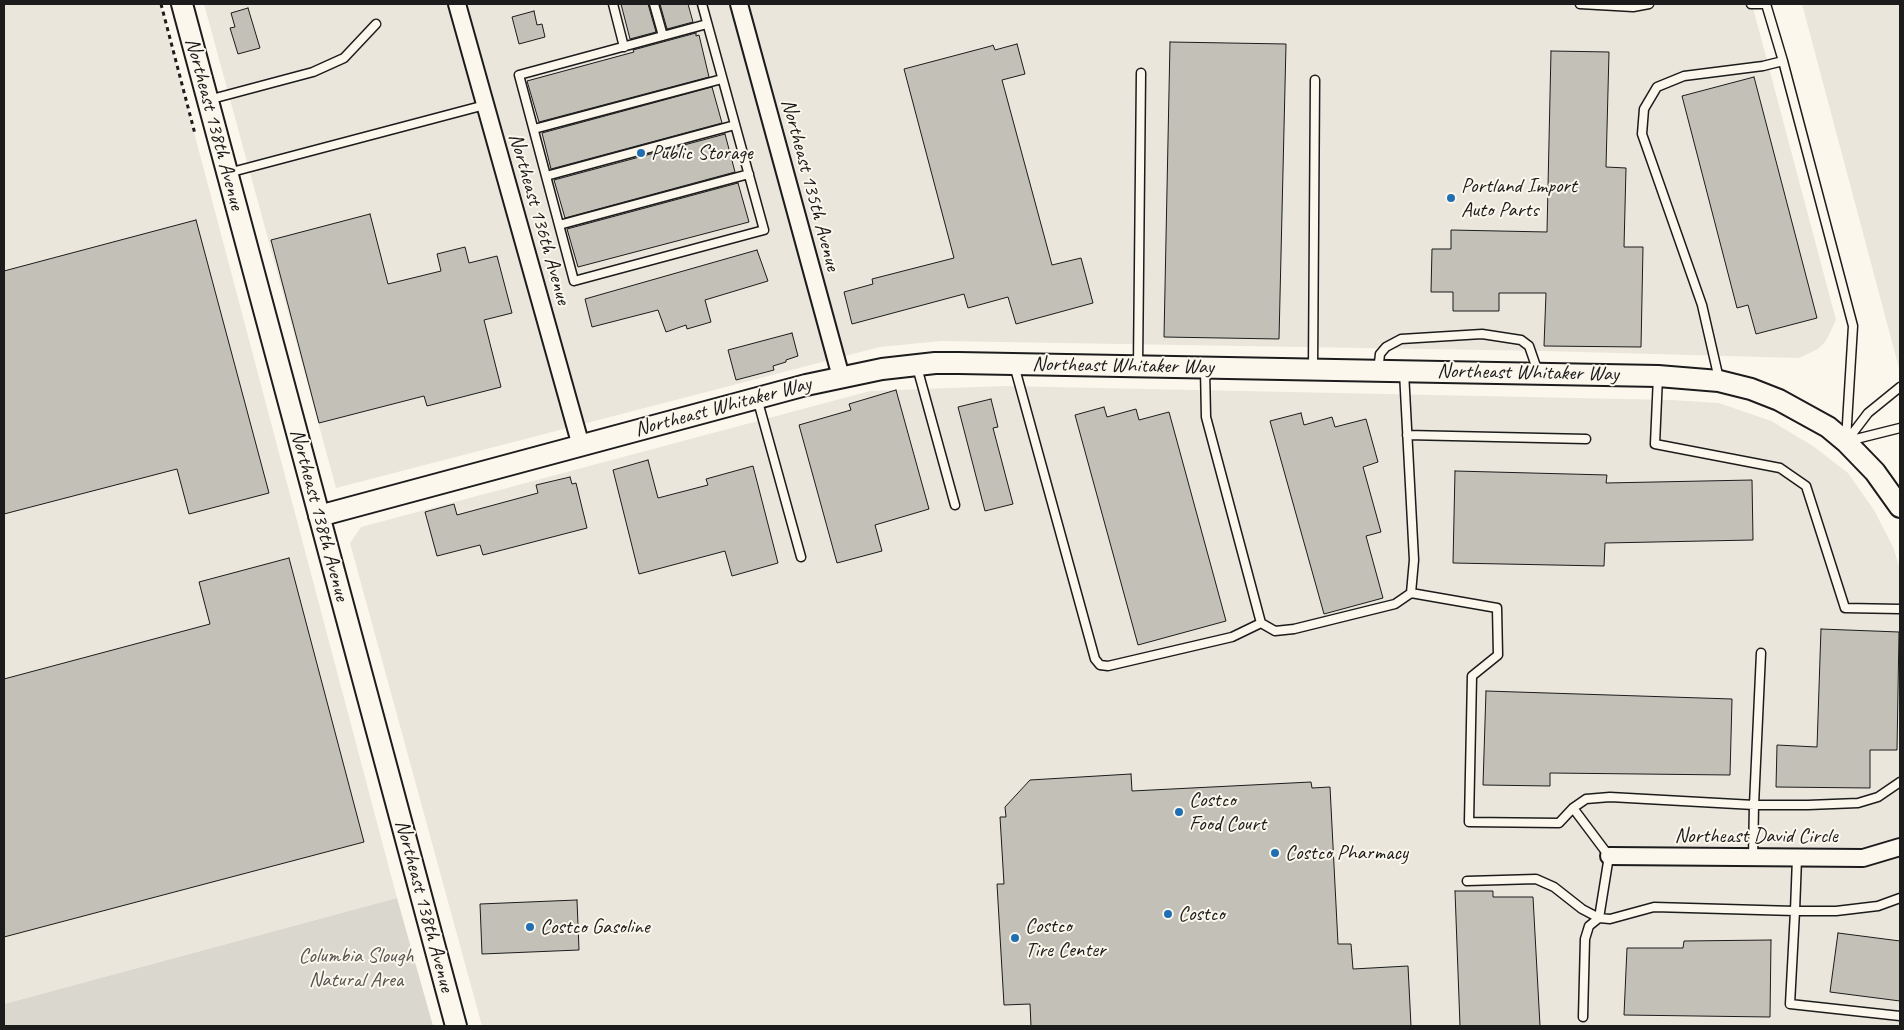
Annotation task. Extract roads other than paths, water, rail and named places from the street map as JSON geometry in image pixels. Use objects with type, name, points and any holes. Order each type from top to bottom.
[{"type":"street","name":"Northeast 138th Avenue","points":[[182,4],[456,1026]]},
{"type":"street","name":"Northeast 136th Avenue","points":[[457,4],[581,446]]},
{"type":"street","name":"Northeast 135th Avenue","points":[[739,4],[841,377]]},
{"type":"street","name":"Northeast Whitaker Way","points":[[319,516],[756,398],[841,377],[873,370],[959,363],[1658,376],[1719,381],[1751,389],[1779,400],[1828,427],[1846,442],[1875,472],[1900,507]]},
{"type":"street","name":"Northeast David Circle","points":[[1609,856],[1864,858],[1900,847]]},
{"type":"lane","points":[[613,4],[624,47]]},
{"type":"lane","points":[[654,4],[663,36]]},
{"type":"lane","points":[[702,4],[708,24],[722,79],[764,230],[574,281],[519,75],[708,24]]},
{"type":"lane","points":[[1580,4],[1633,8],[1649,4]]},
{"type":"lane","points":[[1751,4],[1766,4],[1784,61],[1853,326],[1846,442]]},
{"type":"lane","points":[[208,100],[313,72],[344,58],[376,24]]},
{"type":"lane","points":[[1719,381],[1702,305],[1642,134],[1644,109],[1657,87],[1684,76],[1763,66],[1784,61]]},
{"type":"lane","points":[[1138,366],[1141,73]]},
{"type":"lane","points":[[534,129],[722,79]]},
{"type":"lane","points":[[1313,370],[1315,80]]},
{"type":"lane","points":[[228,173],[485,106]]},
{"type":"lane","points":[[546,176],[735,126]]},
{"type":"lane","points":[[559,225],[749,174]]},
{"type":"lane","points":[[1378,371],[1380,354],[1386,347],[1401,339],[1482,334],[1521,340],[1529,346],[1539,374]]},
{"type":"lane","points":[[1014,364],[1095,659],[1100,665],[1108,666],[1232,637],[1261,623]]},
{"type":"lane","points":[[917,365],[955,505]]},
{"type":"lane","points":[[1205,367],[1206,417],[1261,623],[1275,630],[1294,629],[1395,604],[1411,593],[1497,608],[1498,655],[1472,676],[1469,822],[1559,823],[1573,808],[1586,800],[1610,797],[1754,805],[1858,803],[1878,797],[1900,782]]},
{"type":"lane","points":[[1404,371],[1414,560],[1411,593]]},
{"type":"lane","points":[[1658,376],[1655,444],[1780,468],[1806,486],[1845,608],[1900,609]]},
{"type":"lane","points":[[1846,442],[1868,413],[1900,387]]},
{"type":"lane","points":[[756,398],[802,558]]},
{"type":"lane","points":[[1846,442],[1900,428]]},
{"type":"lane","points":[[1407,435],[1586,439]]},
{"type":"lane","points":[[1753,858],[1761,653]]},
{"type":"lane","points":[[1573,808],[1609,856],[1599,918],[1589,926],[1585,939],[1583,1017]]},
{"type":"lane","points":[[1797,858],[1790,1004],[1900,1016]]},
{"type":"lane","points":[[1467,880],[1536,879],[1554,887],[1582,909],[1599,918],[1610,919],[1654,907],[1836,911],[1878,906],[1900,898]]},
{"type":"place","name":"Public Storage","points":[[641,153]]},
{"type":"place","name":"Portland Import Auto Parts","points":[[1451,198]]},
{"type":"place","name":"Costco Food Court","points":[[1179,812]]},
{"type":"place","name":"Costco Pharmacy","points":[[1275,853]]},
{"type":"place","name":"Costco","points":[[1168,914]]},
{"type":"place","name":"Costco Gasoline","points":[[530,927]]},
{"type":"place","name":"Costco Tire Center","points":[[1015,938]]},
{"type":"park label","name":"Columbia Slough Natural Area","points":[[356,968]]}]
